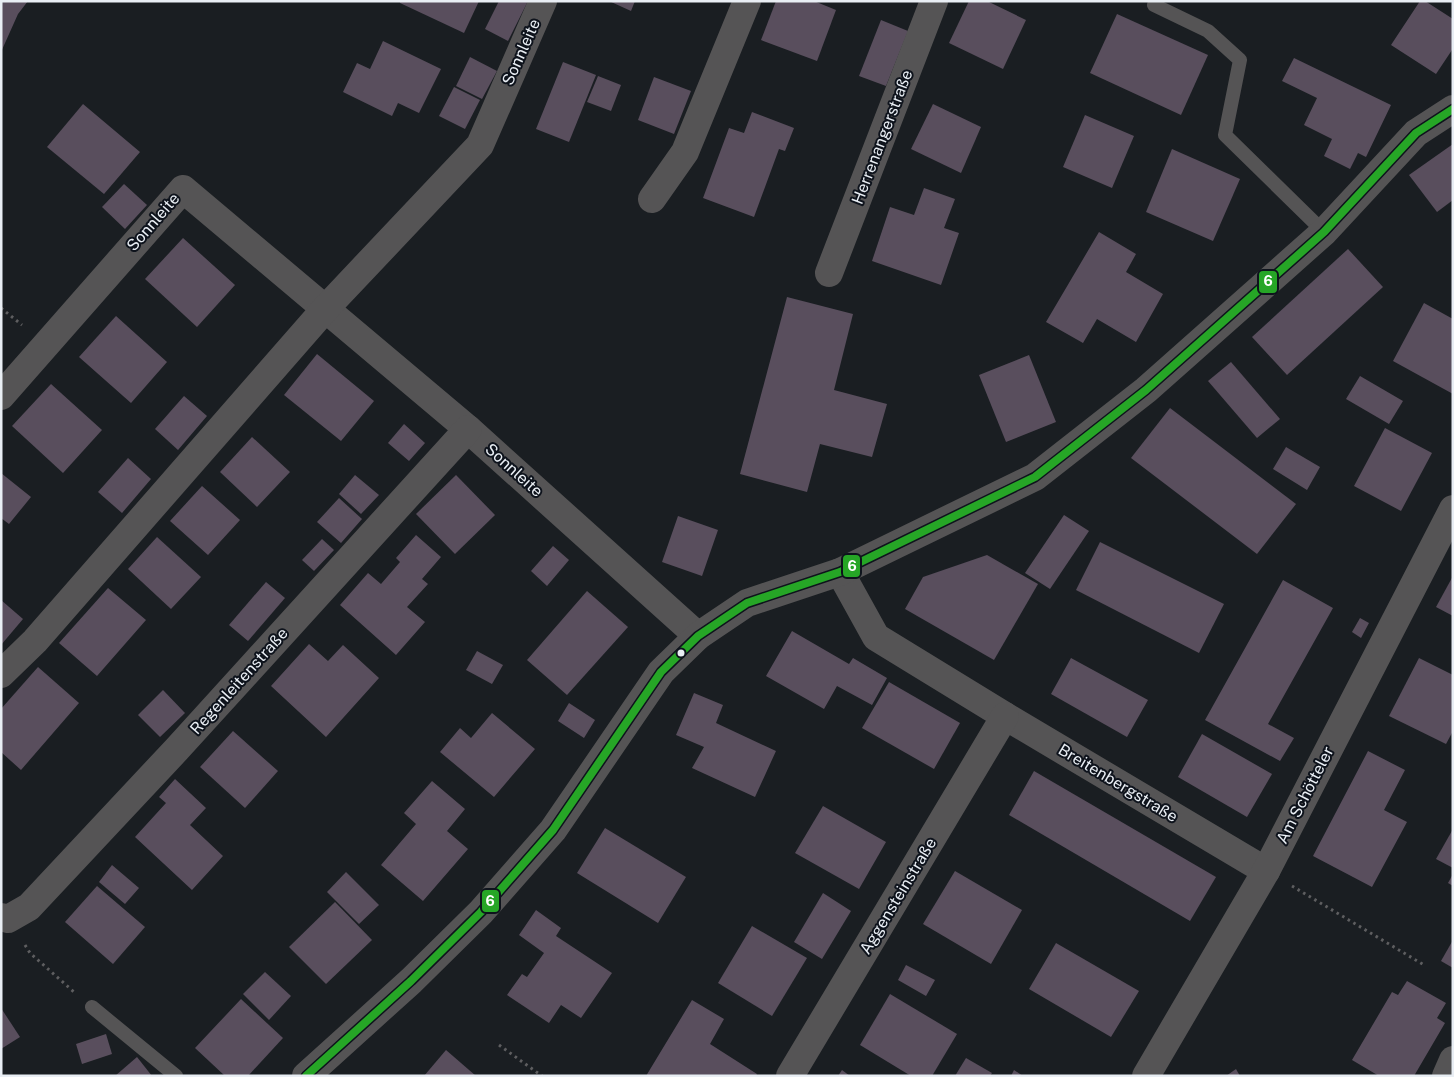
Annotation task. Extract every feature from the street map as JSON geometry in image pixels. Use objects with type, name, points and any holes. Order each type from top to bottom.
[{"type":"street","name":"Sonnleite","points":[[326,308],[480,145],[543,1]]},
{"type":"street","points":[[652,199],[685,152],[748,1]]},
{"type":"street","name":"Herrenangerstraße","points":[[829,273],[934,1]]},
{"type":"street","points":[[306,1076],[411,980],[481,912],[553,830],[660,672],[698,636],[747,603],[840,572],[1035,477],[1146,390],[1324,232],[1416,133],[1453,109]]},
{"type":"street","name":"Sonnleite","points":[[1,396],[183,189],[468,429],[698,636]]},
{"type":"street","points":[[1,674],[35,641],[326,308]]},
{"type":"street","name":"Regenleitenstraße","points":[[5,918],[29,907],[36,900],[177,749],[468,429]]},
{"type":"street","name":"Am Schötteler","points":[[1146,1076],[1266,871],[1453,509]]},
{"type":"street","name":"Breitenbergstraße","points":[[840,572],[876,637],[1266,871]]},
{"type":"street","name":"Aggensteinstraße","points":[[790,1076],[1005,716]]},
{"type":"street","points":[[1446,1076],[1453,1060]]},
{"type":"lane","points":[[1154,5],[1208,31],[1240,60],[1225,135],[1324,232]]},
{"type":"lane","points":[[92,1007],[176,1076]]},
{"type":"path","points":[[1266,871],[1424,965]]},
{"type":"path","points":[[5,918],[30,953],[92,1007]]},
{"type":"path","points":[[499,1045],[542,1076]]},
{"type":"building","points":[[1,1],[28,1],[18,14],[1,52]]},
{"type":"building","points":[[400,1],[479,1],[464,33],[400,3]]},
{"type":"building","points":[[499,1],[528,1],[508,41],[485,29]]},
{"type":"building","points":[[609,1],[635,1],[631,11]]},
{"type":"building","points":[[776,1],[814,1],[836,10],[817,61],[761,40]]},
{"type":"building","points":[[969,1],[987,1],[1026,20],[1003,69],[949,43]]},
{"type":"building","points":[[1420,1],[1425,1],[1453,19],[1453,51],[1436,74],[1391,45]]},
{"type":"building","points":[[1117,14],[1208,55],[1181,115],[1090,73]]},
{"type":"building","points":[[881,20],[908,31],[886,86],[859,76]]},
{"type":"building","points":[[383,41],[441,69],[419,113],[398,103],[392,116],[343,92],[357,63],[370,69]]},
{"type":"building","points":[[470,57],[497,71],[482,99],[456,86]]},
{"type":"building","points":[[1294,58],[1391,105],[1366,157],[1358,153],[1350,169],[1324,156],[1332,139],[1304,125],[1317,98],[1282,81]]},
{"type":"building","points":[[563,62],[596,75],[569,142],[536,129]]},
{"type":"building","points":[[598,76],[621,85],[611,111],[587,102]]},
{"type":"building","points":[[654,77],[691,91],[674,134],[638,120]]},
{"type":"building","points":[[454,87],[480,100],[465,129],[439,116]]},
{"type":"building","points":[[83,104],[140,152],[104,194],[47,147]]},
{"type":"building","points":[[933,104],[981,127],[961,173],[911,149]]},
{"type":"building","points":[[752,112],[794,128],[785,151],[779,149],[754,217],[703,198],[729,128],[744,133]]},
{"type":"building","points":[[1085,115],[1134,136],[1112,188],[1063,167]]},
{"type":"building","points":[[1453,144],[1453,200],[1437,212],[1409,175]]},
{"type":"building","points":[[1172,149],[1240,179],[1213,241],[1146,212]]},
{"type":"building","points":[[124,184],[147,205],[125,229],[102,207]]},
{"type":"building","points":[[924,188],[955,199],[944,228],[959,233],[941,285],[872,261],[890,207],[914,215]]},
{"type":"building","points":[[1099,232],[1136,254],[1126,272],[1163,294],[1136,342],[1097,319],[1083,343],[1046,322]]},
{"type":"building","points":[[183,238],[235,285],[197,327],[145,279]]},
{"type":"building","points":[[1348,249],[1383,287],[1287,375],[1252,337]]},
{"type":"building","points":[[787,297],[853,314],[834,390],[887,404],[872,457],[820,444],[807,492],[740,474]]},
{"type":"building","points":[[1424,303],[1453,319],[1453,394],[1393,361]]},
{"type":"building","points":[[116,316],[167,362],[131,403],[79,357]]},
{"type":"building","points":[[317,354],[374,401],[341,441],[284,395]]},
{"type":"building","points":[[1029,355],[1056,422],[1006,442],[979,375]]},
{"type":"building","points":[[1231,362],[1280,419],[1257,438],[1208,381]]},
{"type":"building","points":[[1360,376],[1403,401],[1389,424],[1346,399]]},
{"type":"building","points":[[51,384],[102,430],[63,473],[12,426]]},
{"type":"building","points":[[184,396],[207,416],[178,450],[155,429]]},
{"type":"building","points":[[1170,408],[1296,504],[1257,554],[1131,458]]},
{"type":"building","points":[[404,424],[425,443],[409,461],[388,443]]},
{"type":"building","points":[[1385,428],[1432,453],[1401,511],[1354,486]]},
{"type":"building","points":[[252,437],[290,472],[257,507],[220,472]]},
{"type":"building","points":[[1286,447],[1320,467],[1307,490],[1273,469]]},
{"type":"building","points":[[128,458],[151,479],[122,513],[98,492]]},
{"type":"building","points":[[1,473],[31,497],[9,524],[1,518]]},
{"type":"building","points":[[355,475],[379,495],[361,514],[339,494]]},
{"type":"building","points":[[456,475],[495,515],[455,554],[416,514]]},
{"type":"building","points":[[202,486],[240,520],[208,555],[170,521]]},
{"type":"building","points":[[339,498],[362,519],[341,543],[317,522]]},
{"type":"building","points":[[1064,515],[1089,531],[1050,589],[1025,573]]},
{"type":"building","points":[[678,516],[718,530],[702,576],[662,562]]},
{"type":"building","points":[[416,535],[441,557],[422,579],[428,584],[407,607],[425,622],[396,655],[340,605],[368,573],[381,584],[400,562],[396,558]]},
{"type":"building","points":[[157,537],[201,577],[171,609],[128,569]]},
{"type":"building","points":[[322,539],[334,550],[314,571],[302,560]]},
{"type":"building","points":[[1100,542],[1224,604],[1199,653],[1076,590]]},
{"type":"building","points":[[553,546],[569,560],[547,586],[531,571]]},
{"type":"building","points":[[987,555],[1038,584],[994,660],[905,609],[923,577]]},
{"type":"building","points":[[1453,576],[1453,616],[1436,607]]},
{"type":"building","points":[[1283,580],[1333,608],[1268,724],[1294,738],[1280,761],[1205,720]]},
{"type":"building","points":[[266,582],[285,598],[248,641],[229,625]]},
{"type":"building","points":[[108,588],[146,620],[97,676],[59,643]]},
{"type":"building","points":[[587,591],[628,627],[567,695],[527,660]]},
{"type":"building","points":[[1,600],[23,619],[1,645]]},
{"type":"building","points":[[1360,618],[1369,623],[1361,638],[1352,632]]},
{"type":"building","points":[[792,631],[849,664],[853,658],[887,678],[872,705],[837,686],[824,709],[766,676]]},
{"type":"building","points":[[309,644],[328,661],[343,645],[379,678],[326,737],[271,686]]},
{"type":"building","points":[[477,651],[503,665],[492,684],[466,670]]},
{"type":"building","points":[[1071,658],[1148,700],[1127,737],[1051,694]]},
{"type":"building","points":[[1419,658],[1453,675],[1453,731],[1446,744],[1389,716]]},
{"type":"building","points":[[38,667],[79,703],[21,770],[1,752],[1,709]]},
{"type":"building","points":[[889,682],[960,723],[934,769],[862,728]]},
{"type":"building","points":[[163,690],[185,713],[160,737],[138,715]]},
{"type":"building","points":[[694,693],[723,705],[716,723],[776,751],[755,797],[692,768],[704,747],[676,735]]},
{"type":"building","points":[[569,703],[595,720],[584,738],[558,721]]},
{"type":"building","points":[[492,713],[535,749],[494,797],[440,752],[460,728],[471,738]]},
{"type":"building","points":[[233,731],[278,771],[245,808],[200,767]]},
{"type":"building","points":[[1202,734],[1272,774],[1247,817],[1178,777]]},
{"type":"building","points":[[1368,751],[1405,770],[1384,810],[1407,822],[1372,887],[1313,856]]},
{"type":"building","points":[[1034,771],[1216,877],[1190,921],[1009,815]]},
{"type":"building","points":[[175,779],[206,808],[190,825],[223,856],[192,890],[135,837],[166,803],[159,797]]},
{"type":"building","points":[[432,781],[465,809],[447,831],[468,849],[423,901],[381,865],[416,824],[404,813]]},
{"type":"building","points":[[823,806],[886,842],[859,889],[795,853]]},
{"type":"building","points":[[605,828],[686,877],[658,923],[577,873]]},
{"type":"building","points":[[1453,829],[1453,868],[1436,859]]},
{"type":"building","points":[[112,865],[139,888],[125,904],[99,882]]},
{"type":"building","points":[[955,871],[1022,910],[991,964],[923,924]]},
{"type":"building","points":[[346,872],[379,905],[359,924],[327,892]]},
{"type":"building","points":[[1453,874],[1453,886],[1448,883]]},
{"type":"building","points":[[97,886],[145,927],[113,964],[65,922]]},
{"type":"building","points":[[823,893],[851,911],[822,959],[794,942]]},
{"type":"building","points":[[335,902],[372,940],[326,984],[289,947]]},
{"type":"building","points":[[536,910],[561,928],[556,936],[612,973],[581,1018],[561,1005],[549,1023],[507,995],[522,974],[527,977],[544,953],[519,935]]},
{"type":"building","points":[[752,926],[807,958],[772,1016],[718,983]]},
{"type":"building","points":[[1453,940],[1453,968],[1441,961]]},
{"type":"building","points":[[1056,943],[1139,991],[1111,1037],[1029,989]]},
{"type":"building","points":[[906,965],[935,980],[926,996],[898,980]]},
{"type":"building","points":[[265,972],[291,996],[269,1020],[243,994]]},
{"type":"building","points":[[1407,981],[1446,1003],[1437,1018],[1445,1023],[1414,1076],[1379,1076],[1352,1060],[1392,992],[1398,995]]},
{"type":"building","points":[[890,994],[957,1034],[932,1076],[911,1076],[860,1045]]},
{"type":"building","points":[[241,999],[283,1038],[248,1076],[225,1076],[195,1048]]},
{"type":"building","points":[[692,1000],[724,1019],[710,1044],[757,1074],[756,1076],[646,1076]]},
{"type":"building","points":[[1,1008],[20,1037],[1,1049]]},
{"type":"building","points":[[106,1034],[112,1054],[82,1064],[76,1044]]},
{"type":"building","points":[[446,1050],[476,1076],[424,1076]]},
{"type":"building","points":[[137,1057],[152,1076],[115,1076]]},
{"type":"building","points":[[966,1058],[992,1073],[990,1076],[955,1076]]},
{"type":"building","points":[[1236,1069],[1240,1076],[1226,1076]]},
{"type":"building","points":[[842,1070],[850,1076],[838,1076]]},
{"type":"building","points":[[1014,1070],[1023,1076],[1011,1076]]},
{"type":"transit line","name":"6","points":[[306,1076],[411,981],[481,912],[553,830],[661,672],[698,636],[747,603],[840,572],[1035,477],[1146,390],[1324,232],[1416,133],[1453,109]]}]
